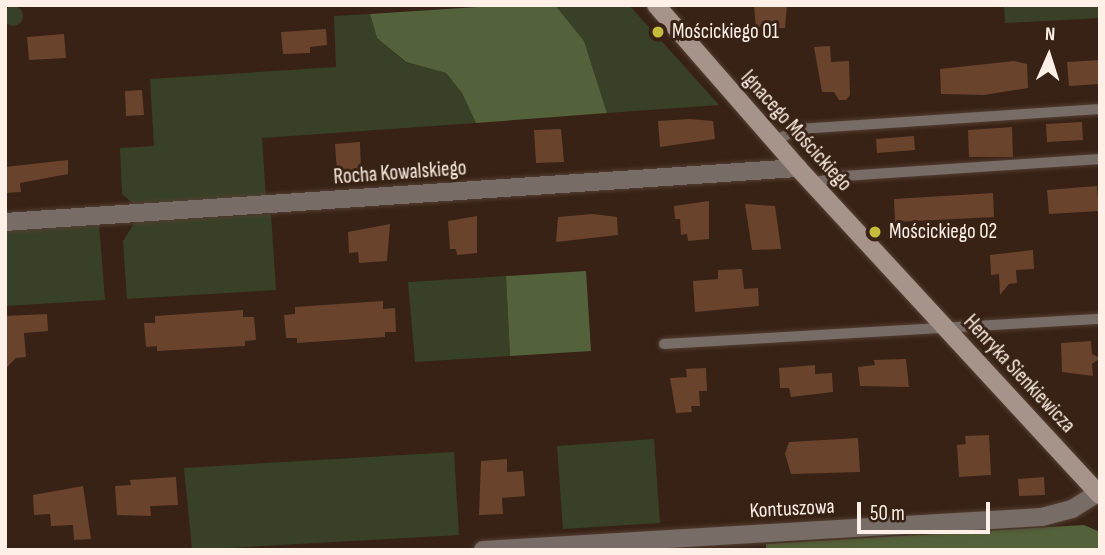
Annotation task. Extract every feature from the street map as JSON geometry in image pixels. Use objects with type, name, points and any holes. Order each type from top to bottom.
[{"type":"street","name":"Ignacego Mościckiego","points":[[656,5],[904,285]]},
{"type":"street","name":"Rocha Kowalskiego","points":[[5,222],[798,168]]},
{"type":"street","name":"Henryka Sienkiewicza","points":[[904,285],[1099,494]]},
{"type":"street","name":"Kontuszowa","points":[[483,550],[1042,517],[1072,509],[1099,494]]},
{"type":"lane","points":[[774,141],[799,129],[1100,109]]},
{"type":"lane","points":[[812,183],[843,176],[1100,159]]},
{"type":"lane","points":[[664,344],[1100,319]]},
{"type":"green space","points":[[508,5],[555,5],[584,41],[607,113],[476,123],[462,93],[446,73],[406,62],[377,38],[370,14]]},
{"type":"green space","points":[[555,5],[629,5],[719,105],[607,113],[584,41]]},
{"type":"green space","points":[[1004,5],[1100,5],[1100,18],[1005,23]]},
{"type":"green space","points":[[13,6],[20,9],[23,16],[20,23],[13,26],[6,23],[3,16],[6,9]]},
{"type":"green space","points":[[370,14],[377,38],[405,62],[446,73],[462,93],[476,123],[262,138],[266,198],[136,206],[122,194],[120,148],[154,146],[150,79],[336,67],[334,16]]},
{"type":"green space","points":[[271,214],[276,290],[127,299],[123,241],[135,222]]},
{"type":"green space","points":[[99,224],[105,300],[5,306],[5,229]]},
{"type":"green space","points":[[586,271],[591,351],[510,356],[506,276]]},
{"type":"green space","points":[[506,276],[510,356],[415,362],[408,282]]},
{"type":"green space","points":[[654,439],[660,523],[563,529],[557,446]]},
{"type":"green space","points":[[454,452],[459,535],[192,550],[184,468]]},
{"type":"green space","points":[[1084,525],[1100,532],[1100,550],[766,550],[766,544]]},
{"type":"building","points":[[754,5],[787,5],[785,28],[756,29]]},
{"type":"building","points":[[326,29],[327,45],[310,47],[310,53],[283,54],[281,32]]},
{"type":"building","points":[[64,34],[66,58],[29,60],[27,37]]},
{"type":"building","points":[[830,46],[831,62],[849,61],[850,95],[846,100],[839,100],[834,92],[822,92],[814,47]]},
{"type":"building","points":[[1100,60],[1100,84],[1069,86],[1067,62]]},
{"type":"building","points":[[1014,61],[1027,64],[1028,88],[984,95],[941,94],[940,69]]},
{"type":"building","points":[[142,90],[144,115],[126,116],[125,91]]},
{"type":"building","points":[[658,121],[713,121],[715,139],[660,147]]},
{"type":"building","points":[[1082,122],[1083,140],[1047,142],[1046,124]]},
{"type":"building","points":[[1012,127],[1013,157],[969,157],[968,130]]},
{"type":"building","points":[[561,129],[564,162],[536,163],[534,130]]},
{"type":"building","points":[[914,136],[915,150],[877,153],[876,139]]},
{"type":"building","points":[[360,142],[361,170],[337,172],[335,144]]},
{"type":"building","points":[[68,160],[68,174],[20,183],[21,192],[5,193],[5,167]]},
{"type":"building","points":[[1097,186],[1099,211],[1049,214],[1047,190]]},
{"type":"building","points":[[993,193],[994,217],[895,222],[894,199]]},
{"type":"building","points":[[709,201],[709,239],[688,241],[687,234],[681,235],[680,219],[675,219],[674,206]]},
{"type":"building","points":[[745,204],[775,206],[781,249],[752,250]]},
{"type":"building","points":[[593,214],[617,217],[618,235],[556,242],[558,217]]},
{"type":"building","points":[[477,216],[477,253],[457,255],[456,249],[450,249],[448,221]]},
{"type":"building","points":[[390,224],[387,261],[359,263],[358,252],[349,253],[348,232]]},
{"type":"building","points":[[1033,250],[1034,269],[1016,270],[1017,283],[1009,284],[1000,295],[999,274],[991,275],[990,255]]},
{"type":"building","points":[[742,269],[744,289],[758,288],[759,306],[695,312],[693,281],[718,279],[718,270]]},
{"type":"building","points":[[383,301],[383,309],[395,308],[396,332],[385,332],[385,337],[297,343],[297,338],[286,338],[284,315],[295,314],[295,307]]},
{"type":"building","points":[[243,310],[243,317],[254,317],[256,340],[245,341],[245,346],[157,351],[157,346],[146,347],[144,323],[155,323],[155,316]]},
{"type":"building","points":[[47,314],[48,331],[24,333],[26,357],[16,358],[5,369],[5,316]]},
{"type":"building","points":[[1091,341],[1092,354],[1100,358],[1092,364],[1093,376],[1062,372],[1061,343]]},
{"type":"building","points":[[906,359],[909,387],[860,386],[858,367],[875,365],[874,360]]},
{"type":"building","points":[[815,365],[815,374],[832,373],[833,392],[791,397],[789,388],[780,388],[779,368]]},
{"type":"building","points":[[706,368],[707,391],[699,391],[700,406],[691,406],[692,412],[676,413],[670,378],[687,377],[686,369]]},
{"type":"building","points":[[989,435],[991,475],[959,477],[957,445],[966,444],[965,436]]},
{"type":"building","points":[[858,438],[860,472],[791,474],[785,454],[789,442]]},
{"type":"building","points":[[507,459],[507,472],[523,471],[525,496],[502,498],[503,514],[479,515],[481,461]]},
{"type":"building","points":[[176,477],[178,505],[150,506],[151,516],[117,515],[115,486],[131,485],[130,480]]},
{"type":"building","points":[[1044,477],[1045,495],[1019,496],[1018,479]]},
{"type":"building","points":[[83,486],[91,539],[74,540],[73,525],[51,526],[50,514],[34,515],[33,495]]},
{"type":"place","name":"Mościckiego 01","points":[[658,32]]},
{"type":"place","name":"Mościckiego 02","points":[[875,232]]}]
